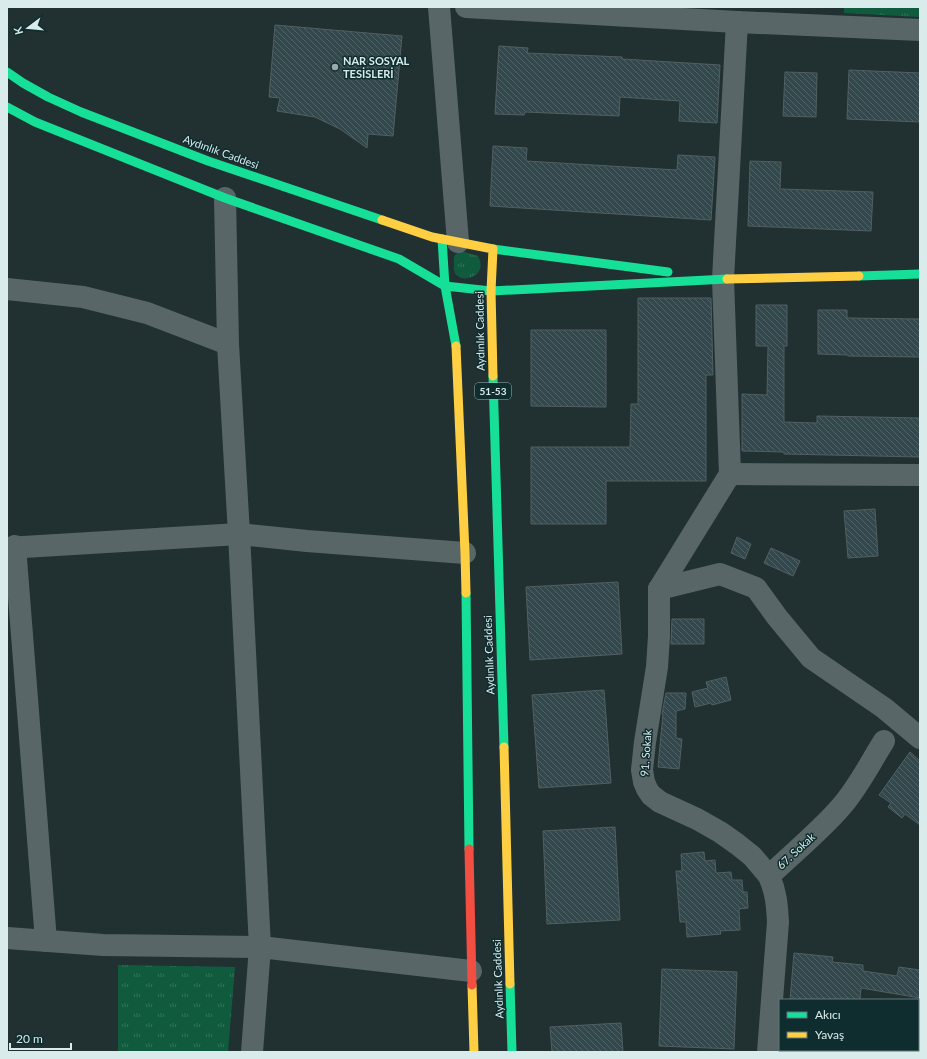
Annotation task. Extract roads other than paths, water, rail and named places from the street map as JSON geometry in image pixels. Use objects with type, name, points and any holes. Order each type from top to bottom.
[{"type":"main road","name":"Aydınlık Caddesi","points":[[7,72],[48,97],[81,112],[173,148],[432,237],[493,249],[491,291],[512,1052]]},
{"type":"main road","points":[[7,107],[35,122],[225,198],[399,259],[444,286],[491,291],[723,279],[920,274]]},
{"type":"main road","name":"Aydınlık Caddesi","points":[[450,240],[444,286],[457,350],[465,553],[471,971],[474,1052]]},
{"type":"main road","points":[[493,249],[723,279]]},
{"type":"street","points":[[439,7],[450,240]]},
{"type":"street","points":[[466,7],[600,11],[737,22],[920,30]]},
{"type":"street","points":[[659,589],[730,474],[723,279],[737,22]]},
{"type":"street","points":[[225,198],[228,344],[260,947],[252,1052]]},
{"type":"street","points":[[7,289],[83,297],[133,309],[228,344]]},
{"type":"street","points":[[730,474],[920,475]]},
{"type":"street","points":[[46,941],[11,547],[239,534],[307,541],[465,553]]},
{"type":"street","points":[[659,589],[720,574],[756,588],[777,617],[811,658],[884,708],[920,738]]},
{"type":"street","name":"91. Sokak","points":[[659,589],[657,667],[642,770],[646,789],[660,802],[702,822],[737,844],[752,856],[769,876]]},
{"type":"street","name":"67. Sokak","points":[[768,1052],[778,922],[777,902],[774,887],[769,876],[841,807],[851,794],[884,741]]},
{"type":"street","points":[[7,938],[103,945],[260,947],[471,971]]},
{"type":"place","name":"NAR SOSYAL TESİSLERİ","points":[[335,67]]}]
